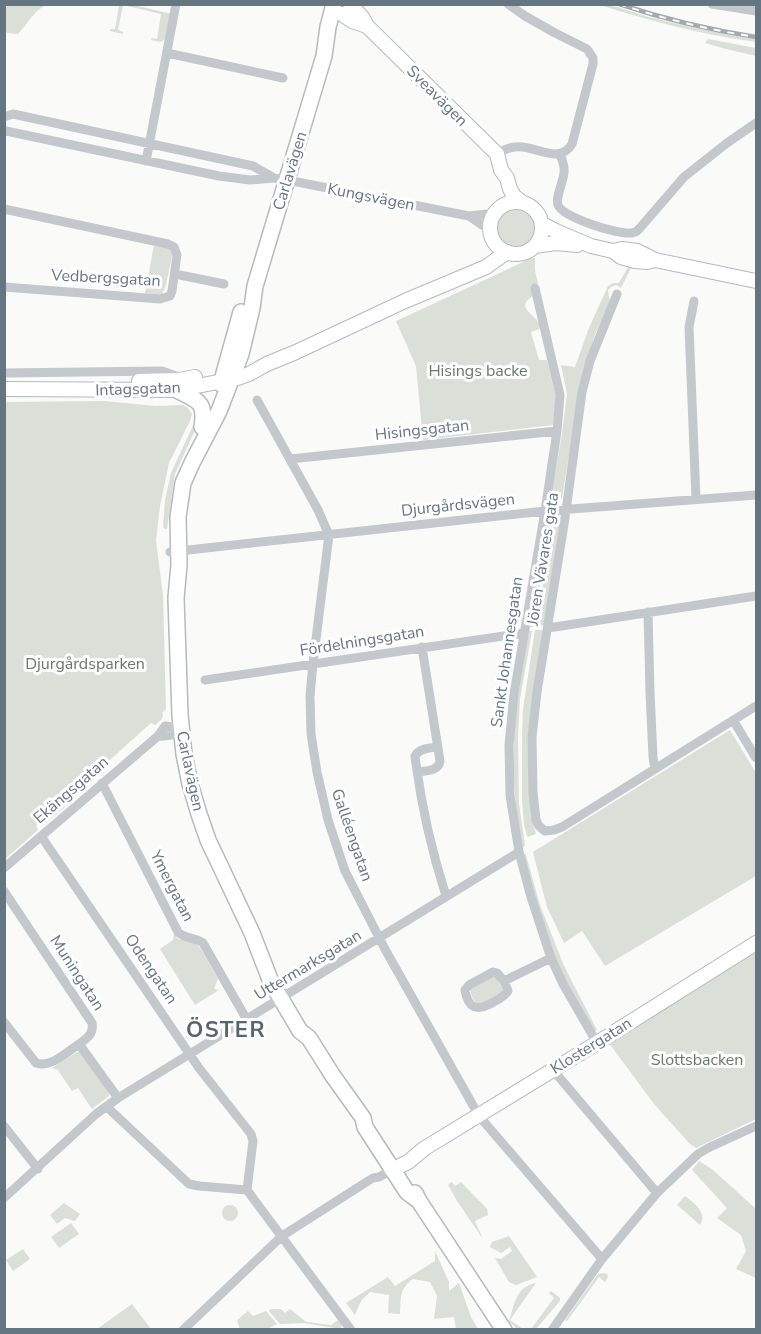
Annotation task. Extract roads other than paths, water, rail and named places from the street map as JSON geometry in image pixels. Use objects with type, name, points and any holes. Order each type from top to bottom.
[{"type":"main road","name":"Carlavägen","points":[[174,551],[183,483],[219,411],[243,307],[255,286],[280,179],[324,56],[328,27],[338,7]]},
{"type":"main road","name":"Carlavägen","points":[[229,375],[183,462],[169,516],[174,551],[181,730],[190,784],[199,814],[272,982],[284,997],[300,1031],[309,1038],[363,1118],[365,1127],[395,1164],[407,1192],[419,1201],[504,1329]]},
{"type":"main road","points":[[178,385],[202,407],[204,413],[202,427]]},
{"type":"main road","name":"Carlavägen","points":[[455,1255],[493,1329]]},
{"type":"street","points":[[146,161],[176,4]]},
{"type":"street","points":[[496,154],[516,146],[560,154],[569,150],[593,64],[593,58],[587,49],[525,16],[508,4]]},
{"type":"street","points":[[712,4],[756,11]]},
{"type":"street","name":"Sveavägen","points":[[338,7],[352,21],[367,26],[496,154],[514,196],[523,203]]},
{"type":"street","points":[[167,53],[283,78]]},
{"type":"street","name":"Kungsvägen","points":[[4,117],[13,114],[253,166],[280,179]]},
{"type":"street","points":[[560,154],[564,174],[557,199],[558,205],[587,224],[630,233],[637,232],[684,177],[756,123]]},
{"type":"street","name":"Kungsvägen","points":[[4,130],[219,176],[250,180],[280,179],[469,216],[499,210]]},
{"type":"street","points":[[250,180],[253,166]]},
{"type":"street","name":"Sveavägen","points":[[499,210],[503,199],[500,182],[501,170]]},
{"type":"street","points":[[535,246],[541,235],[542,224],[538,213],[529,205],[515,202],[499,210],[492,221],[492,235],[497,245],[507,252],[521,253],[535,246],[556,243],[591,246],[613,251],[621,257],[635,261],[655,260],[756,281]]},
{"type":"street","points":[[4,209],[168,244],[176,250],[175,274]]},
{"type":"street","name":"Kungsvägen","points":[[469,216],[492,235]]},
{"type":"street","points":[[542,224],[591,246]]},
{"type":"street","name":"Intagsgatan","points":[[470,273],[491,248],[492,235]]},
{"type":"street","name":"Intagsgatan","points":[[4,389],[178,385],[229,375],[249,365],[267,364],[296,352],[405,301],[486,267],[507,252]]},
{"type":"street","name":"Vedbergsgatan","points":[[4,287],[160,299],[170,296],[175,274],[224,284]]},
{"type":"street","name":"Sankt Johannesgatan","points":[[535,288],[560,395],[557,431],[513,694],[509,745],[510,795],[519,852],[551,958],[568,994],[597,1043]]},
{"type":"street","name":"Jören Vävares gata","points":[[617,294],[590,361],[582,392],[567,510],[537,692],[532,737],[536,820],[544,831],[554,831],[655,769]]},
{"type":"street","points":[[694,301],[689,327],[696,499]]},
{"type":"street","name":"Intagsgatan","points":[[4,373],[162,371],[176,376],[178,385]]},
{"type":"street","name":"Intagsgatan","points":[[4,381],[178,385]]},
{"type":"street","points":[[257,400],[318,510],[329,535]]},
{"type":"street","name":"Hisingsgatan","points":[[290,459],[557,431]]},
{"type":"street","name":"Djurgårdsvägen","points":[[174,551],[544,511],[754,494]]},
{"type":"street","name":"Galléengatan","points":[[329,535],[310,696],[311,734],[328,820],[345,871],[379,939],[479,1116],[602,1259]]},
{"type":"street","points":[[548,628],[756,596]]},
{"type":"street","points":[[648,612],[655,769],[756,706]]},
{"type":"street","name":"Fördelningsgatan","points":[[205,680],[524,633]]},
{"type":"street","points":[[417,772],[437,768],[440,765],[422,647]]},
{"type":"street","points":[[733,720],[756,759]]},
{"type":"street","name":"Ekängsgatan","points":[[4,868],[158,736],[172,736],[181,730]]},
{"type":"street","points":[[437,747],[417,752],[415,756],[419,790],[434,858],[446,896]]},
{"type":"street","name":"Ymergatan","points":[[102,783],[178,932],[182,936],[197,939],[203,943],[247,1020]]},
{"type":"street","name":"Odengatan","points":[[41,836],[190,1054],[251,1134],[253,1141],[247,1190]]},
{"type":"street","name":"Uttermarksgatan","points":[[4,1198],[96,1114],[118,1098],[519,852]]},
{"type":"street","name":"Muningatan","points":[[4,891],[92,1023],[93,1029],[90,1036],[79,1044]]},
{"type":"street","name":"Klostergatan","points":[[183,1329],[282,1236],[373,1178],[380,1167],[395,1164],[479,1116],[756,943]]},
{"type":"street","points":[[504,981],[551,958]]},
{"type":"street","points":[[493,972],[504,981],[508,991],[505,996],[482,1008],[472,1005],[465,994],[469,985],[493,972]]},
{"type":"street","points":[[4,1022],[36,1063],[41,1065],[50,1063],[79,1044],[118,1098]]},
{"type":"street","points":[[553,1070],[657,1193]]},
{"type":"street","points":[[107,1107],[189,1184],[247,1190],[351,1329]]},
{"type":"street","points":[[4,1126],[38,1169]]},
{"type":"street","points":[[552,1329],[602,1259],[657,1193],[698,1154],[756,1126]]},
{"type":"railway","points":[[619,4],[687,24],[756,37]]},
{"type":"district","name":"ÖSTER","points":[[226,1030]]},
{"type":"park label","name":"Hisings backe","points":[[478,371]]},
{"type":"park label","name":"Djurgårdsparken","points":[[85,664]]},
{"type":"park label","name":"Slottsbacken","points":[[697,1060]]}]
